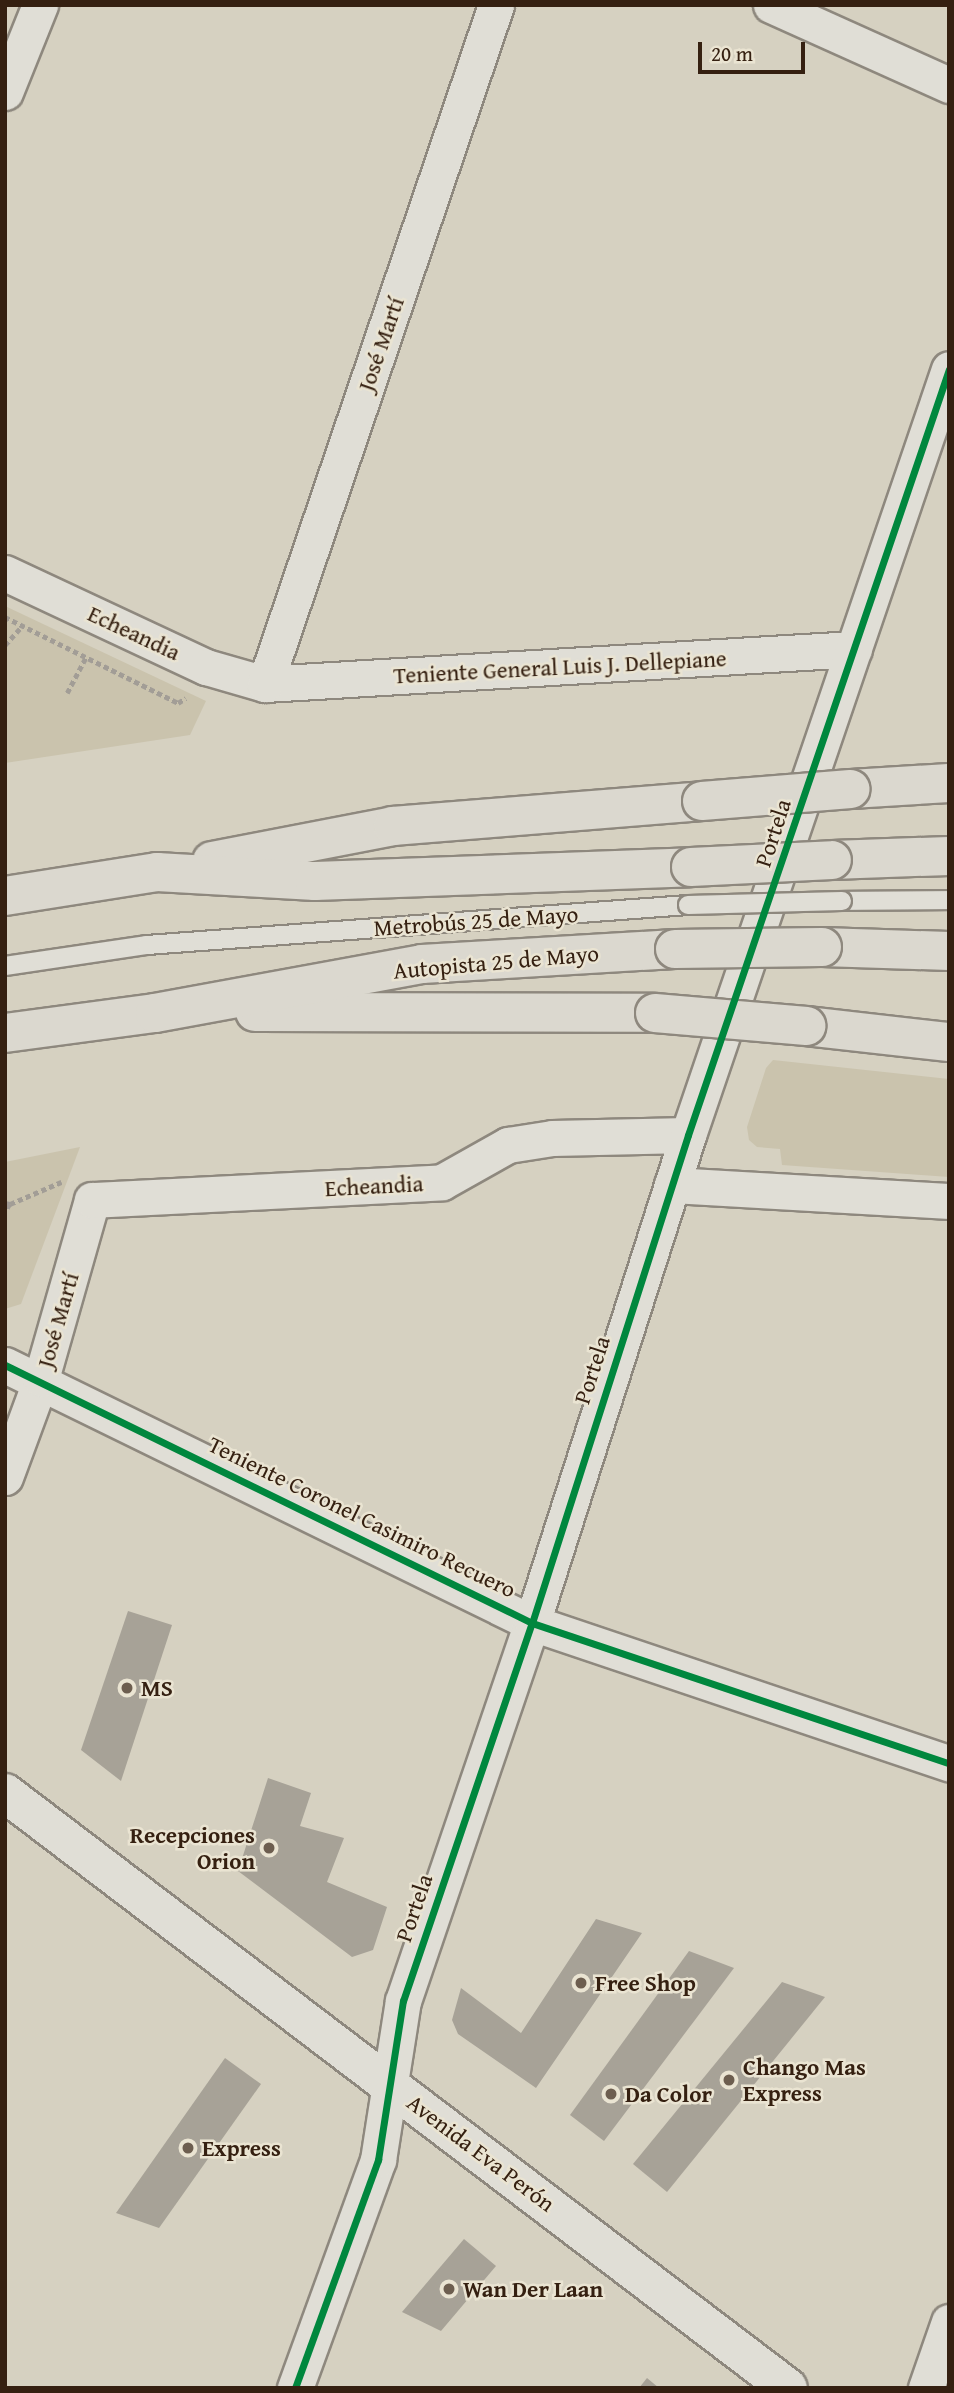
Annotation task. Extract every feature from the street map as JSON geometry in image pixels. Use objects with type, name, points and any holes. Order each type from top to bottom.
[{"type":"highway","points":[[5,896],[142,874],[393,826],[949,783]]},
{"type":"highway","points":[[142,874],[316,881],[949,856]]},
{"type":"highway","name":"Autopista 25 de Mayo","points":[[5,1033],[138,1015],[422,964],[675,949],[822,947],[949,951]]},
{"type":"highway","points":[[138,1015],[656,1013],[949,1042]]},
{"type":"main road","name":"Avenida Eva Perón","points":[[5,1793],[788,2388]]},
{"type":"street","points":[[5,92],[40,5]]},
{"type":"street","name":"José Martí","points":[[265,684],[496,5]]},
{"type":"street","points":[[771,5],[949,85]]},
{"type":"street","name":"Portela","points":[[295,2388],[378,2160],[403,2001],[531,1623],[688,1135],[949,369]]},
{"type":"street","name":"Echeandia","points":[[5,573],[206,667],[265,684]]},
{"type":"street","name":"Teniente General Luis J. Dellepiane","points":[[265,684],[854,649]]},
{"type":"street","name":"Echeandia","points":[[92,1200],[442,1182],[509,1145],[552,1138],[688,1135]]},
{"type":"street","points":[[672,1185],[949,1201]]},
{"type":"street","name":"José Martí","points":[[5,1477],[41,1379],[92,1200]]},
{"type":"street","name":"Teniente Coronel Casimiro Recuero","points":[[5,1365],[41,1379],[531,1623],[949,1763]]},
{"type":"street","points":[[926,2388],[949,2322]]},
{"type":"lane","name":"Metrobús 25 de Mayo","points":[[5,966],[147,945],[688,905],[949,900]]},
{"type":"path","points":[[5,645],[23,625]]},
{"type":"path","points":[[66,693],[86,657]]},
{"type":"path","points":[[5,1212],[8,1203],[69,1178],[92,1200]]},
{"type":"shaded area","points":[[5,606],[206,701],[190,735],[5,763]]},
{"type":"shaded area","points":[[773,1060],[949,1079],[949,1177],[782,1165],[780,1149],[757,1147],[749,1140],[747,1127],[766,1068]]},
{"type":"shaded area","points":[[80,1147],[21,1304],[5,1309],[5,1162]]},
{"type":"building","name":"MS","points":[[128,1611],[172,1625],[121,1781],[81,1750]]},
{"type":"building","points":[[268,1778],[311,1793],[300,1826],[344,1838],[327,1882],[387,1907],[373,1950],[352,1957],[238,1871]]},
{"type":"building","name":"Free Shop","points":[[596,1919],[642,1933],[536,2088],[458,2034],[452,2020],[461,1988],[521,2033]]},
{"type":"building","points":[[689,1951],[734,1968],[604,2141],[570,2115]]},
{"type":"building","name":"Chango Mas Express","points":[[782,1982],[825,1997],[667,2192],[633,2164]]},
{"type":"building","name":"Express","points":[[225,2058],[261,2084],[159,2228],[116,2213]]},
{"type":"building","name":"Wan Der Laan","points":[[464,2239],[496,2266],[441,2331],[402,2312]]},
{"type":"building","points":[[647,2378],[659,2388],[639,2388]]},
{"type":"cycle path","points":[[295,2388],[378,2160],[403,2001],[532,1623],[688,1135],[949,369]]},
{"type":"cycle path","points":[[5,1365],[532,1623],[949,1763]]},
{"type":"place","name":"MS","points":[[127,1688]]},
{"type":"place","name":"Recepciones Orion","points":[[269,1848]]},
{"type":"place","name":"Free Shop","points":[[581,1983]]},
{"type":"place","name":"Chango Mas Express","points":[[729,2080]]},
{"type":"place","name":"Da Color","points":[[611,2094]]},
{"type":"place","name":"Express","points":[[188,2148]]},
{"type":"place","name":"Wan Der Laan","points":[[449,2289]]}]
